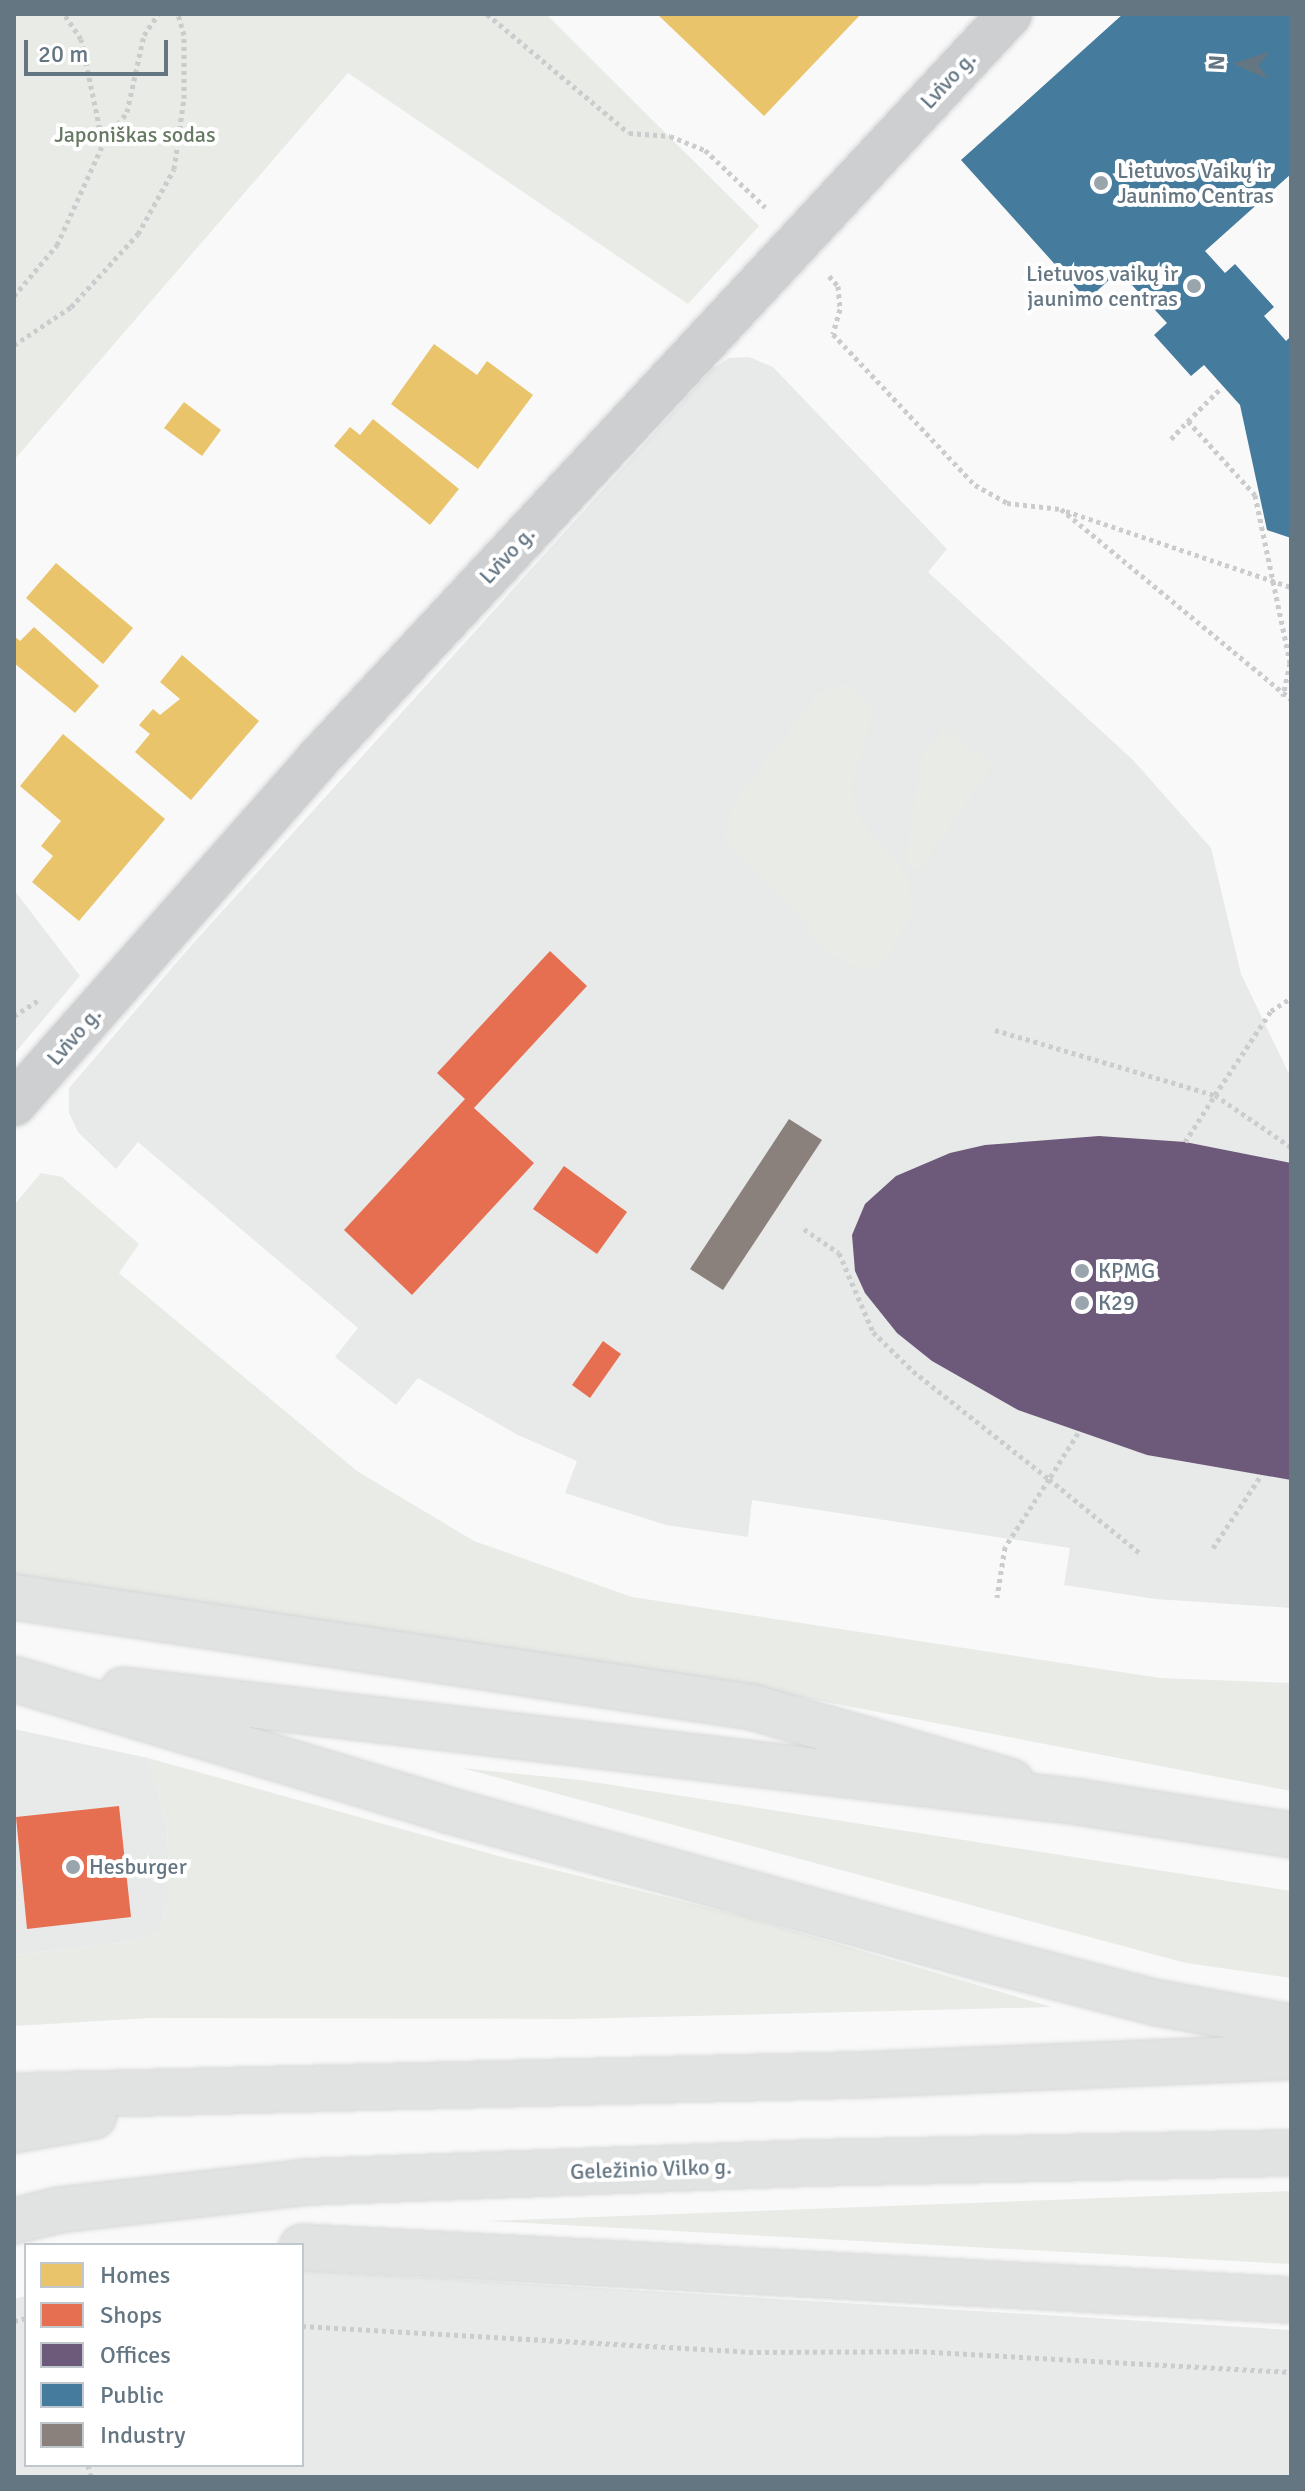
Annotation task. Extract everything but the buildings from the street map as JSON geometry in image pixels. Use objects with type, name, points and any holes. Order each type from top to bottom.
[{"type":"main road","points":[[14,1597],[752,1707],[1079,1802]]},
{"type":"main road","points":[[14,1678],[1079,1802],[1291,1835]]},
{"type":"main road","points":[[14,1678],[447,1810],[991,1960],[1153,2002],[1291,2027]]},
{"type":"main road","points":[[14,2096],[223,2093],[1291,2057]]},
{"type":"main road","points":[[14,2130],[223,2093]]},
{"type":"main road","name":"Geležinio Vilko g.","points":[[14,2221],[59,2210],[307,2182],[811,2163],[1291,2153]]},
{"type":"main road","points":[[304,2247],[633,2260],[1291,2300]]},
{"type":"street","name":"Lvivo g.","points":[[14,1104],[317,760],[1010,14]]},
{"type":"path","points":[[64,14],[81,39],[103,144]]},
{"type":"path","points":[[14,296],[57,245],[103,144],[127,112],[144,35],[158,14]]},
{"type":"path","points":[[14,345],[71,307],[128,245],[174,169],[184,98],[184,35],[178,14]]},
{"type":"path","points":[[487,14],[629,133],[670,136],[705,150],[798,240],[838,286],[840,309],[833,334],[975,485],[1007,503],[1061,509],[1291,587]]},
{"type":"path","points":[[1171,439],[1219,390]]},
{"type":"path","points":[[1188,421],[1255,495],[1290,663],[1283,696]]},
{"type":"path","points":[[1061,509],[1283,696],[1291,699]]},
{"type":"path","points":[[14,1016],[47,994]]},
{"type":"path","points":[[1185,1142],[1271,1011],[1291,998]]},
{"type":"path","points":[[995,1030],[1215,1095],[1291,1147]]},
{"type":"path","points":[[804,1229],[839,1253],[873,1332],[913,1371],[1141,1554]]},
{"type":"path","points":[[997,1597],[1005,1547],[1078,1433]]},
{"type":"path","points":[[1213,1548],[1260,1477]]},
{"type":"path","points":[[304,2326],[749,2352],[915,2351],[1291,2372]]},
{"type":"shaded area","points":[[749,357],[773,367],[947,549],[928,572],[1133,760],[1211,848],[1241,974],[1291,1078],[1291,1608],[1155,1599],[1064,1585],[1070,1548],[752,1500],[748,1537],[666,1525],[565,1493],[577,1461],[518,1435],[418,1378],[396,1405],[335,1357],[358,1328],[138,1142],[116,1169],[78,1132],[69,1113],[69,1088],[189,948],[712,369],[729,358]]},
{"type":"shaded area","points":[[14,890],[80,976],[14,1054]]},
{"type":"shaded area","points":[[14,1729],[148,1758],[167,1825],[170,1895],[160,1930],[137,1941],[14,1955]]},
{"type":"shaded area","points":[[304,2270],[1291,2330],[1291,2477],[14,2477],[14,2299],[24,2296],[24,2467],[304,2467]]},
{"type":"green space","name":"Japoniškas sodas","points":[[14,14],[546,14],[759,226],[688,304],[348,73],[14,460]]},
{"type":"green space","points":[[849,684],[874,711],[851,789],[858,817],[909,877],[912,914],[884,965],[860,969],[833,955],[724,839],[731,807],[819,691]]},
{"type":"green space","points":[[942,728],[993,765],[919,871],[906,861],[921,760]]},
{"type":"green space","points":[[41,1173],[62,1177],[139,1244],[119,1273],[357,1471],[474,1541],[632,1597],[1160,1678],[1291,1683],[1291,1791],[679,1674],[14,1575],[14,1205]]},
{"type":"green space","points":[[148,1758],[502,1857],[750,1918],[1052,2007],[571,2019],[150,2018],[14,2026],[14,1955],[137,1941],[160,1930],[170,1895],[167,1825]]},
{"type":"green space","points":[[462,1768],[580,1780],[1291,1891],[1291,1978],[1186,1963]]},
{"type":"green space","points":[[1291,2191],[1291,2264],[487,2221]]},
{"type":"place","name":"Lietuvos Vaikų ir Jaunimo Centras","points":[[1101,183]]},
{"type":"place","name":"Lietuvos vaikų ir jaunimo centras","points":[[1194,286]]},
{"type":"place","name":"KPMG","points":[[1082,1271]]},
{"type":"place","name":"K29","points":[[1082,1303]]},
{"type":"place","name":"Hesburger","points":[[73,1867]]}]
